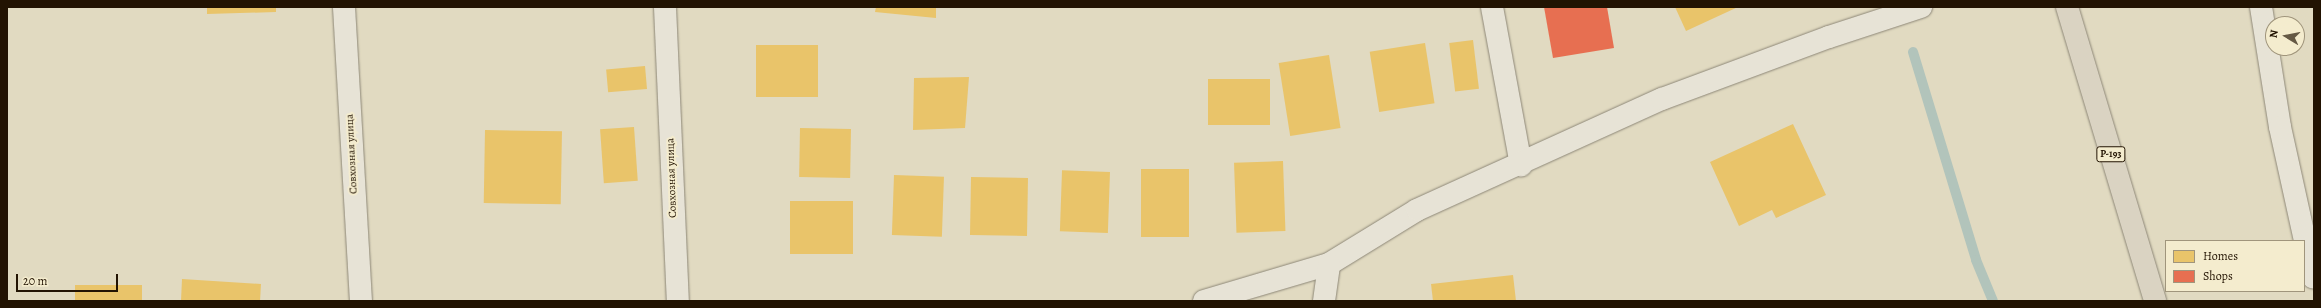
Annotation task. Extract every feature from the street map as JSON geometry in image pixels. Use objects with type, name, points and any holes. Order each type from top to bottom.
[{"type":"highway","name":"Р-193","points":[[2067,7],[2155,301]]},
{"type":"street","name":"Совхозная улица","points":[[344,7],[361,301]]},
{"type":"street","name":"Совхозная улица","points":[[665,7],[678,301]]},
{"type":"street","points":[[1492,7],[1521,165]]},
{"type":"street","points":[[1204,301],[1329,264],[1417,210],[1521,165],[1662,99],[1829,37],[1921,7]]},
{"type":"street","points":[[2261,7],[2280,127],[2305,240]]},
{"type":"street","points":[[2305,241],[2313,277]]},
{"type":"street","points":[[1324,301],[1329,264]]},
{"type":"building: Homes","points":[[207,7],[276,7],[276,12],[207,14]]},
{"type":"building: Homes","points":[[876,7],[936,7],[936,18],[875,12]]},
{"type":"building: Homes","points":[[1675,7],[1738,7],[1686,31]]},
{"type":"building: Homes","points":[[1473,40],[1479,89],[1455,92],[1449,43]]},
{"type":"building: Homes","points":[[1425,43],[1435,103],[1379,112],[1370,52]]},
{"type":"building: Homes","points":[[756,45],[818,45],[818,97],[756,97]]},
{"type":"building: Homes","points":[[1329,55],[1341,128],[1290,136],[1279,63]]},
{"type":"building: Homes","points":[[645,66],[647,89],[608,92],[606,69]]},
{"type":"building: Homes","points":[[969,77],[965,128],[913,130],[914,78]]},
{"type":"building: Homes","points":[[1208,79],[1270,79],[1270,125],[1208,125]]},
{"type":"building: Homes","points":[[1793,124],[1826,195],[1776,218],[1772,210],[1739,226],[1710,162]]},
{"type":"building: Homes","points":[[634,127],[638,181],[604,183],[600,129]]},
{"type":"building: Homes","points":[[800,128],[851,129],[850,178],[799,177]]},
{"type":"building: Homes","points":[[485,130],[562,131],[561,204],[484,203]]},
{"type":"building: Homes","points":[[1283,161],[1285,231],[1236,233],[1234,163]]},
{"type":"building: Homes","points":[[1141,169],[1189,169],[1189,237],[1141,237]]},
{"type":"building: Homes","points":[[1062,170],[1110,172],[1108,233],[1060,231]]},
{"type":"building: Homes","points":[[894,175],[944,177],[942,237],[892,235]]},
{"type":"building: Homes","points":[[971,177],[1028,178],[1027,236],[970,235]]},
{"type":"building: Homes","points":[[790,201],[853,201],[853,254],[790,254]]},
{"type":"building: Homes","points":[[1513,275],[1516,301],[1433,301],[1431,284]]},
{"type":"building: Homes","points":[[182,279],[261,284],[260,301],[181,301]]},
{"type":"building: Homes","points":[[75,285],[142,285],[142,301],[75,301]]},
{"type":"building: Shops","points":[[1544,7],[1607,7],[1614,48],[1553,58]]},
{"type":"waterway","points":[[1913,52],[1976,260],[1993,301]]}]
